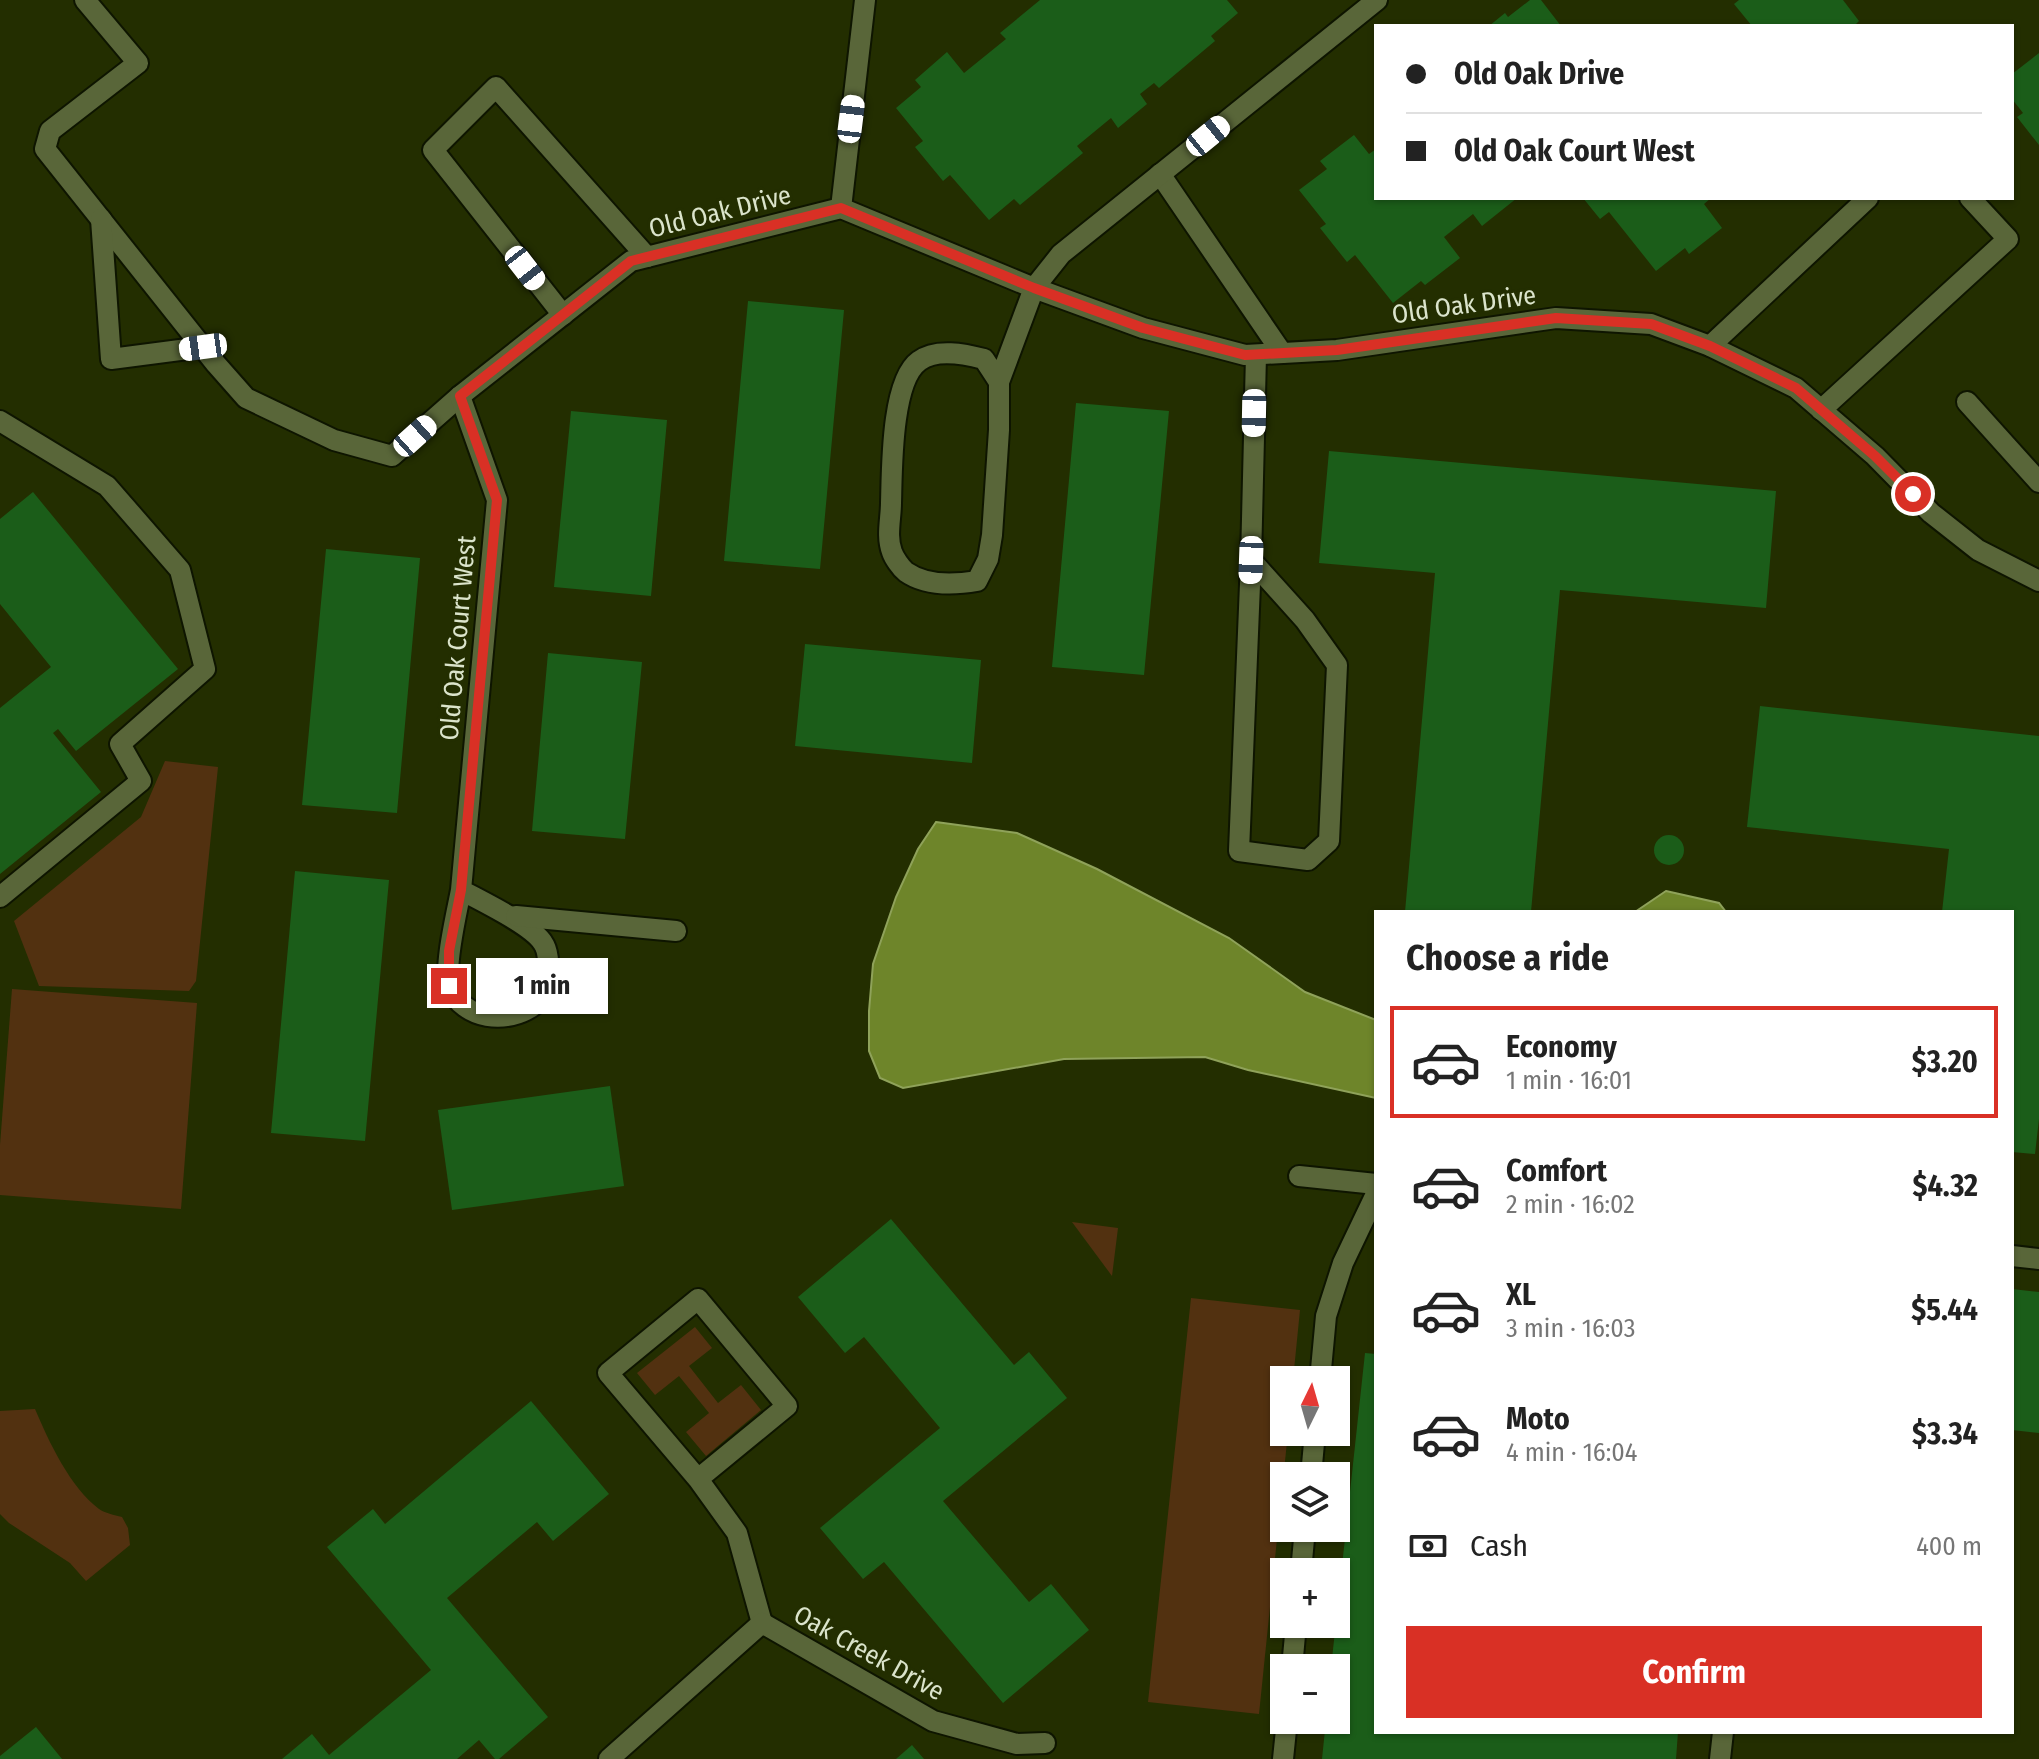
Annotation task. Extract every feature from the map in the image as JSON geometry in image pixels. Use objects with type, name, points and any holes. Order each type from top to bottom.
[{"type":"street","points":[[85,0],[138,63],[50,131],[45,149],[203,347]]},
{"type":"street","points":[[841,208],[865,0]]},
{"type":"street","points":[[999,382],[984,359],[963,354],[938,354],[920,360],[906,375],[895,426],[889,534],[892,553],[905,571],[928,582],[958,584],[977,581],[988,559],[995,507],[999,382],[1034,288],[1061,254],[1377,0]]},
{"type":"street","points":[[563,315],[433,150],[496,87],[647,257]]},
{"type":"street","points":[[1160,174],[1282,353]]},
{"type":"street","points":[[1710,346],[1866,200]]},
{"type":"street","points":[[1821,410],[2008,239],[1972,200]]},
{"type":"street","name":"Old Oak Drive","points":[[203,347],[246,398],[334,440],[392,456],[460,396],[631,261],[841,208],[1034,288],[1143,328],[1245,355],[1337,350],[1556,318],[1651,324],[1710,346],[1796,388],[1875,456],[1931,513],[1978,550],[2039,581]]},
{"type":"street","points":[[101,219],[111,359],[203,347]]},
{"type":"street","points":[[1251,560],[1305,620],[1337,665],[1329,841],[1308,860],[1239,851],[1256,355]]},
{"type":"street","name":"Old Oak Court West","points":[[460,396],[497,500],[461,890],[449,951],[449,986],[462,1005],[480,1015],[510,1018],[536,1004],[546,989],[549,966],[545,945],[531,929],[461,890]]},
{"type":"street","points":[[1967,402],[2039,482]]},
{"type":"street","points":[[0,421],[107,486],[180,570],[205,669],[120,744],[141,781],[0,897]]},
{"type":"street","points":[[505,915],[676,931]]},
{"type":"street","points":[[1299,1176],[1374,1184]]},
{"type":"street","points":[[1321,1366],[1326,1316],[1343,1263],[1374,1198]]},
{"type":"street","points":[[2014,1256],[2039,1259]]},
{"type":"street","name":"Oak Creek Drive","points":[[698,1479],[787,1406],[698,1299],[608,1373],[698,1479],[737,1533],[762,1623],[933,1721],[1017,1744],[1045,1743]]},
{"type":"street","name":"Oak Creek Drive","points":[[609,1759],[762,1623]]},
{"type":"street","points":[[1283,1759],[1286,1734]]},
{"type":"street","points":[[1720,1759],[1723,1734]]},
{"type":"shaded area","points":[[165,761],[218,767],[196,981],[189,991],[39,986],[14,921],[141,817]]},
{"type":"shaded area","points":[[936,822],[1017,833],[1097,869],[1229,938],[1305,992],[1374,1019],[1374,1098],[1248,1070],[1205,1057],[1064,1059],[903,1088],[880,1078],[869,1051],[873,964],[896,897],[918,849]]},
{"type":"shaded area","points":[[1666,891],[1719,903],[1724,910],[1638,910]]},
{"type":"shaded area","points":[[12,989],[197,1003],[181,1209],[0,1195],[0,1145]]},
{"type":"shaded area","points":[[1072,1222],[1118,1228],[1112,1276]]},
{"type":"shaded area","points":[[1191,1298],[1300,1310],[1294,1366],[1270,1366],[1270,1446],[1287,1446],[1285,1462],[1270,1462],[1270,1542],[1277,1542],[1275,1558],[1270,1558],[1270,1607],[1259,1714],[1148,1702]]},
{"type":"shaded area","points":[[695,1327],[712,1348],[689,1366],[718,1403],[741,1385],[761,1410],[706,1456],[686,1432],[709,1413],[679,1376],[655,1395],[637,1373]]},
{"type":"shaded area","points":[[35,1409],[54,1449],[79,1489],[99,1509],[122,1517],[128,1528],[130,1545],[86,1581],[70,1563],[0,1514],[0,1411]]},
{"type":"building","points":[[1040,0],[1227,0],[1238,13],[1211,36],[1215,41],[1159,88],[1154,83],[1140,94],[1147,104],[1118,128],[1111,118],[1077,146],[1083,153],[1020,205],[1014,199],[989,220],[950,175],[943,181],[915,147],[923,141],[896,108],[921,87],[915,80],[947,52],[964,73],[1006,39],[1000,33]]},
{"type":"building","points":[[1530,0],[1541,0],[1559,24],[1491,24],[1505,13],[1508,17]]},
{"type":"building","points":[[1739,0],[1843,0],[1859,21],[1856,24],[1750,24],[1734,4]]},
{"type":"building","points":[[2039,53],[2039,145],[2017,117],[2023,113],[2014,102],[2014,72]]},
{"type":"building","points":[[1354,135],[1369,154],[1374,150],[1374,200],[1514,200],[1482,226],[1473,214],[1444,237],[1460,258],[1425,285],[1421,281],[1393,303],[1355,255],[1347,262],[1320,228],[1326,224],[1299,190],[1327,169],[1320,161]]},
{"type":"building","points":[[1585,200],[1709,200],[1704,204],[1722,228],[1689,254],[1685,248],[1656,271],[1609,212],[1600,219]]},
{"type":"building","points":[[748,301],[844,310],[820,569],[724,561]]},
{"type":"building","points":[[1076,403],[1169,411],[1144,675],[1052,667]]},
{"type":"building","points":[[571,411],[667,420],[651,596],[554,587]]},
{"type":"building","points":[[1329,451],[1776,491],[1766,608],[1560,590],[1531,910],[1405,910],[1435,573],[1319,563]]},
{"type":"building","points":[[33,492],[178,669],[76,751],[58,729],[53,733],[101,792],[0,874],[0,708],[51,667],[0,604],[0,519]]},
{"type":"building","points":[[326,549],[420,558],[397,813],[302,805]]},
{"type":"building","points":[[805,644],[981,660],[972,763],[795,746]]},
{"type":"building","points":[[548,653],[642,662],[625,839],[532,831]]},
{"type":"building","points":[[1760,706],[2039,736],[2039,1119],[2035,1154],[2014,1152],[2014,910],[1942,910],[1949,849],[1747,827]]},
{"type":"building","points":[[1669,835],[1675,836],[1683,844],[1683,856],[1675,864],[1669,865],[1663,864],[1655,856],[1654,850],[1655,844],[1663,836]]},
{"type":"building","points":[[295,871],[389,880],[365,1141],[271,1133]]},
{"type":"building","points":[[610,1086],[624,1186],[452,1210],[438,1110]]},
{"type":"building","points":[[891,1219],[1014,1365],[1029,1352],[1067,1398],[943,1501],[1029,1602],[1051,1584],[1089,1630],[1003,1703],[884,1562],[863,1579],[820,1528],[940,1428],[864,1337],[845,1353],[798,1297]]},
{"type":"building","points":[[2014,1289],[2039,1292],[2039,1433],[2014,1430]]},
{"type":"building","points":[[1365,1353],[1374,1354],[1374,1734],[1678,1734],[1676,1759],[1322,1759],[1325,1734],[1350,1734],[1350,1654],[1333,1654],[1334,1638],[1350,1638],[1350,1558],[1343,1558],[1345,1542],[1350,1542],[1350,1492]]},
{"type":"building","points":[[531,1401],[609,1494],[553,1541],[537,1522],[447,1598],[548,1717],[499,1759],[495,1759],[479,1740],[457,1759],[282,1759],[312,1734],[329,1755],[431,1670],[327,1547],[373,1509],[385,1524]]},
{"type":"building","points":[[36,1727],[62,1759],[0,1759],[0,1756]]},
{"type":"building","points":[[912,1745],[924,1759],[896,1759]]},
{"type":"route","points":[[449,986],[449,951],[461,890],[497,500],[460,396],[631,261],[841,208],[1034,288],[1143,328],[1245,355],[1337,350],[1556,318],[1651,324],[1710,346],[1796,388],[1875,456],[1913,494]]}]
